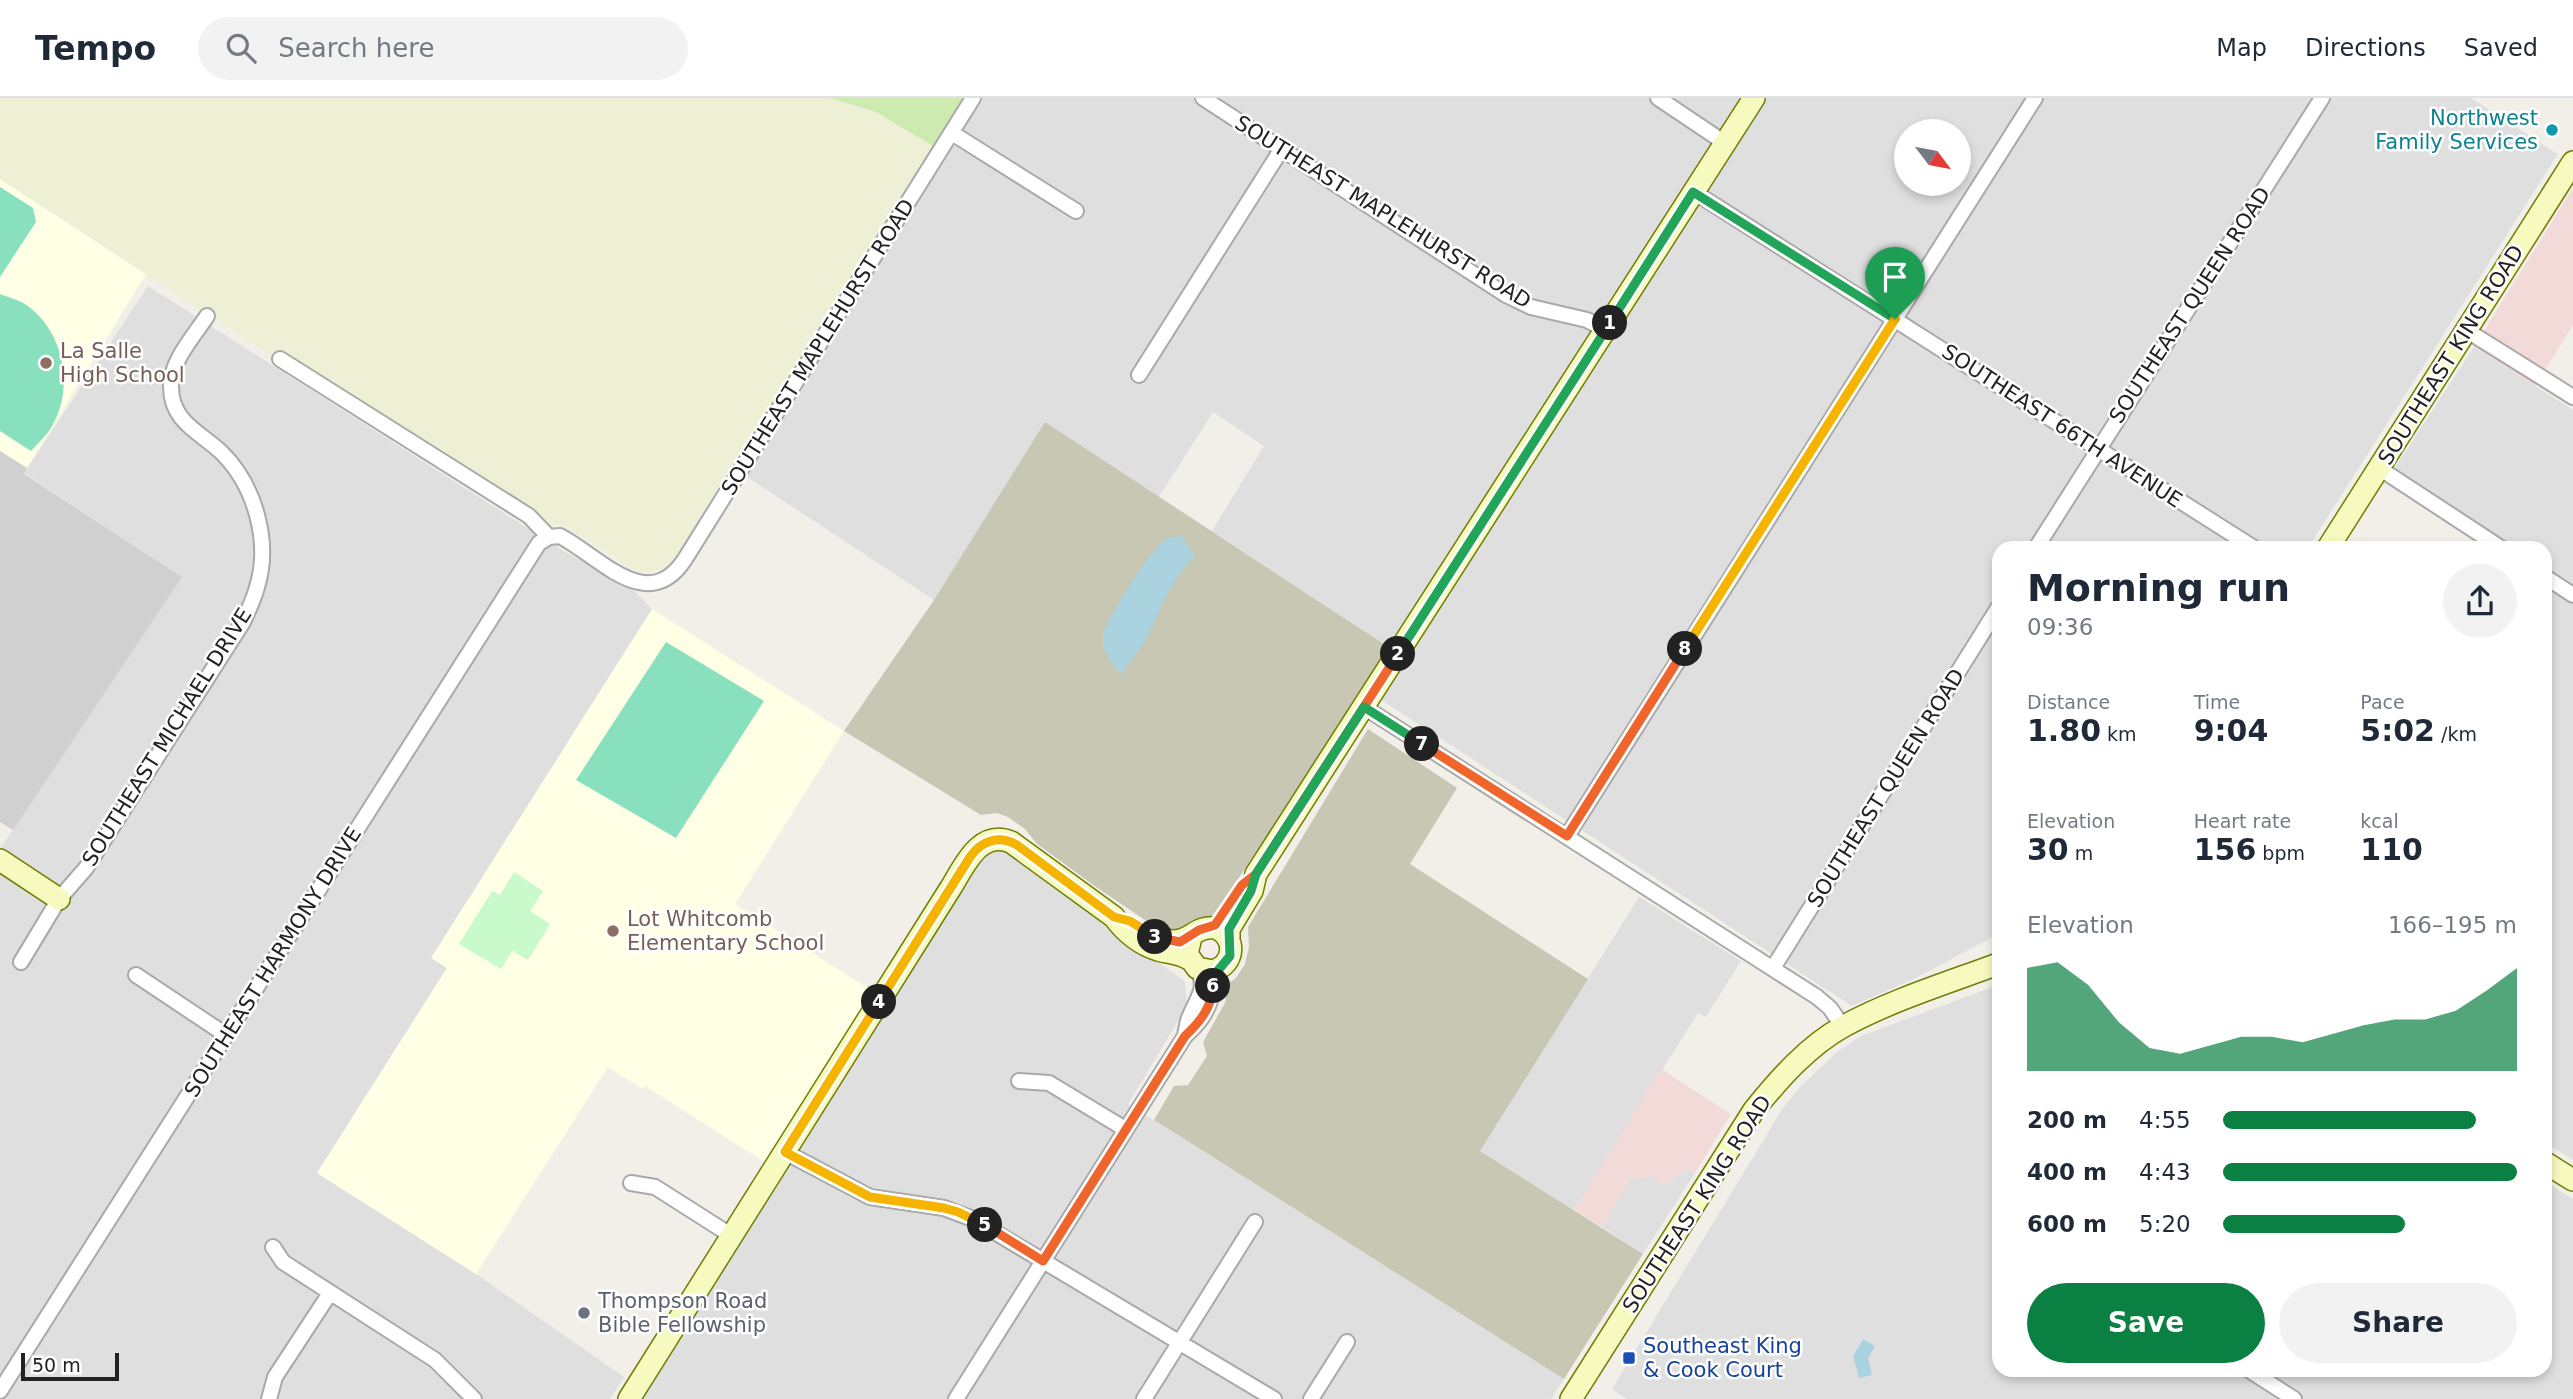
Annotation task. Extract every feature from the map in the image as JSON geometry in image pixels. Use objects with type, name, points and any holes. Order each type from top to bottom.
[{"type":"street","name":"SOUTHEAST MAPLEHURST ROAD","points":[[549,537],[560,536],[624,577],[639,583],[652,584],[671,576],[679,568],[973,98]]},
{"type":"street","name":"SOUTHEAST MAPLEHURST ROAD","points":[[1203,98],[1506,295],[1531,307],[1587,320],[1606,330]]},
{"type":"street","points":[[1658,98],[1726,143]]},
{"type":"street","points":[[956,1399],[1125,1129],[1185,1036],[1205,1013],[1213,981],[1230,956],[1229,929],[1251,891],[1256,874],[1754,98]]},
{"type":"street","points":[[1567,836],[2035,98]]},
{"type":"street","name":"SOUTHEAST QUEEN ROAD","points":[[2040,541],[2322,98]]},
{"type":"street","points":[[952,133],[1076,211]]},
{"type":"street","points":[[1139,375],[1281,150]]},
{"type":"street","name":"SOUTHEAST KING ROAD","points":[[2332,541],[2573,162]]},
{"type":"street","name":"SOUTHEAST 66TH AVENUE","points":[[1693,192],[2243,541]]},
{"type":"street","name":"SOUTHEAST MICHAEL DRIVE","points":[[21,962],[59,899],[86,869],[243,622],[258,586],[261,562],[260,526],[250,496],[235,469],[220,452],[190,429],[178,415],[170,386],[174,369],[207,316]]},
{"type":"street","points":[[2466,330],[2573,397]]},
{"type":"street","points":[[280,359],[529,516],[549,537]]},
{"type":"street","points":[[2379,468],[2490,541]]},
{"type":"street","name":"SOUTHEAST HARMONY DRIVE","points":[[0,1391],[535,549],[549,537]]},
{"type":"street","points":[[2552,581],[2573,595]]},
{"type":"street","name":"SOUTHEAST QUEEN ROAD","points":[[1773,968],[1992,618]]},
{"type":"street","points":[[1364,707],[1773,968],[1825,1003],[1843,1027]]},
{"type":"street","points":[[629,1399],[970,857],[979,847],[993,839],[1006,840],[1017,845],[1114,917],[1124,930],[1144,943],[1208,972],[1219,969]]},
{"type":"street","points":[[0,860],[59,899]]},
{"type":"street","points":[[1114,917],[1130,921],[1161,939],[1180,942],[1219,920],[1242,885],[1256,874]]},
{"type":"street","points":[[1210,927],[1221,931],[1229,940]]},
{"type":"street","points":[[1185,1036],[1188,1019],[1201,991],[1202,978],[1187,948],[1191,937]]},
{"type":"street","name":"SOUTHEAST KING ROAD","points":[[1572,1399],[1754,1110],[1804,1055],[1843,1027],[1881,1009],[1992,966]]},
{"type":"street","points":[[136,975],[226,1035]]},
{"type":"street","points":[[1019,1081],[1049,1083],[1125,1129]]},
{"type":"street","points":[[785,1152],[870,1197],[958,1212],[985,1225],[1274,1399]]},
{"type":"street","points":[[2552,1167],[2573,1180]]},
{"type":"street","points":[[631,1183],[655,1187],[732,1236]]},
{"type":"street","points":[[1144,1399],[1255,1222]]},
{"type":"street","points":[[273,1247],[283,1262],[435,1360],[474,1399]]},
{"type":"street","points":[[269,1399],[275,1377],[330,1293]]},
{"type":"street","points":[[1311,1399],[1347,1342]]},
{"type":"street","points":[[2260,1377],[2294,1399]]},
{"type":"shaded area","points":[[0,98],[830,98],[876,112],[933,146],[674,558],[659,570],[640,572],[568,527],[555,524],[538,530],[0,179]]},
{"type":"shaded area","points":[[963,98],[1740,98],[1390,648],[1212,531],[1264,446],[1213,412],[1159,497],[1045,423],[934,600],[732,467]]},
{"type":"shaded area","points":[[1766,98],[2471,98],[2558,154],[2312,541],[1992,541],[1992,937],[1918,977],[1852,1006],[1383,701],[1382,697]]},
{"type":"shaded area","name":"La Salle High School","points":[[0,179],[146,274],[27,468],[0,451]]},
{"type":"shaded area","points":[[2573,188],[2573,325],[2535,386],[2474,347]]},
{"type":"shaded area","points":[[148,286],[565,552],[633,590],[652,609],[432,958],[447,968],[317,1173],[476,1274],[624,1377],[610,1399],[0,1399],[0,849],[182,577],[24,473]]},
{"type":"shaded area","points":[[2474,347],[2573,410],[2573,584],[2552,570],[2552,541],[2506,541],[2394,469]]},
{"type":"shaded area","points":[[1045,422],[1390,648],[1217,911],[1208,919],[1179,933],[1154,926],[1096,887],[1037,844],[1025,829],[1008,817],[997,813],[981,815],[844,731],[934,600]]},
{"type":"shaded area","points":[[0,451],[27,468],[24,474],[182,577],[13,830],[0,822]]},
{"type":"shaded area","points":[[2552,592],[2573,605],[2573,1160],[2552,1147]]},
{"type":"shaded area","name":"Lot Whitcomb Elementary School","points":[[652,609],[844,731],[735,904],[874,992],[766,1163],[645,1086],[642,1089],[608,1067],[476,1274],[317,1173],[447,968],[431,958]]},
{"type":"shaded area","points":[[1368,729],[1457,788],[1410,864],[1588,979],[1480,1151],[1643,1254],[1564,1379],[1154,1120],[1174,1086],[1188,1085],[1207,1056],[1203,1042],[1225,1003],[1229,983],[1236,978],[1245,964],[1249,947],[1248,927]]},
{"type":"shaded area","points":[[993,851],[1013,853],[1185,982],[1187,1006],[1128,1104],[1564,1379],[1551,1399],[642,1399],[982,859]]},
{"type":"shaded area","points":[[1639,897],[1741,961],[1706,1017],[1698,1013],[1574,1210],[1480,1151]]},
{"type":"shaded area","points":[[1992,987],[1992,1377],[2552,1377],[2552,1186],[2573,1199],[2573,1399],[1627,1399],[1612,1389],[1783,1108],[1800,1087],[1837,1052],[1861,1036]]},
{"type":"shaded area","points":[[1661,1069],[1731,1114],[1695,1173],[1689,1169],[1663,1184],[1650,1176],[1637,1180],[1631,1177],[1602,1227],[1574,1210]]},
{"type":"shaded area","points":[[1690,1169],[1695,1173],[1643,1254],[1602,1227],[1631,1177],[1637,1180],[1650,1176],[1663,1184]]},
{"type":"green space","points":[[830,98],[963,98],[933,146],[876,112]]},
{"type":"green space","points":[[0,187],[33,208],[36,222],[0,277]]},
{"type":"green space","points":[[0,294],[25,304],[39,316],[57,346],[62,363],[64,380],[57,415],[49,431],[31,451],[0,431]]},
{"type":"green space","points":[[666,642],[764,701],[676,838],[576,780]]},
{"type":"green space","points":[[514,872],[543,891],[530,911],[550,924],[528,960],[512,951],[501,969],[459,944],[492,891],[500,895]]},
{"type":"water","points":[[1181,536],[1195,556],[1172,586],[1144,643],[1120,674],[1103,645],[1106,627],[1130,584],[1150,556],[1167,539]]},
{"type":"water","points":[[1863,1339],[1875,1346],[1868,1358],[1872,1375],[1859,1378],[1853,1356]]},
{"type":"place","name":"Northwest Family Services","points":[[2552,130]]},
{"type":"place","name":"La Salle High School","points":[[46,363]]},
{"type":"place","name":"Lot Whitcomb Elementary School","points":[[613,931]]},
{"type":"place","name":"Thompson Road Bible Fellowship","points":[[584,1313]]},
{"type":"place","name":"Southeast King & Cook Court","points":[[1629,1358]]},
{"type":"route","points":[[1895,319],[1567,836],[1364,707],[1261,867],[1256,874],[1251,891],[1229,929],[1230,956],[1215,974],[1210,1003],[1205,1013],[1185,1036],[1043,1261],[985,1225],[958,1212],[870,1197],[785,1152],[970,857],[984,843],[997,839],[1017,845],[1114,917],[1130,921],[1161,939],[1180,942],[1199,930],[1215,925],[1242,885],[1256,874],[1266,859],[1693,192],[1895,319]]}]
